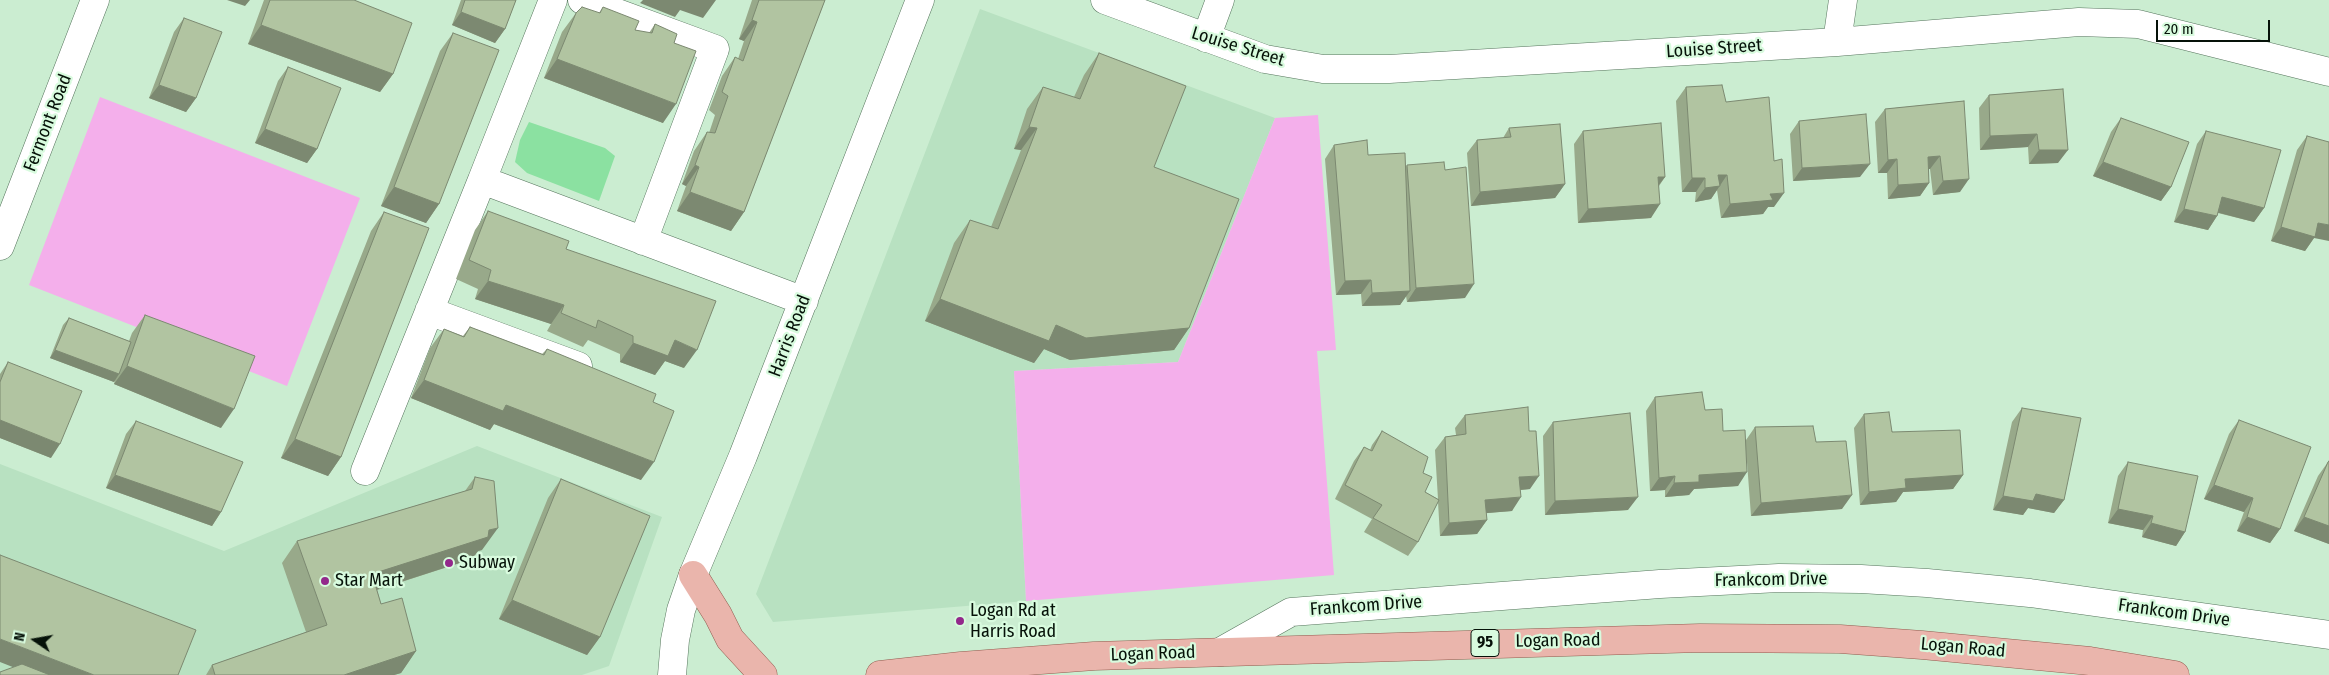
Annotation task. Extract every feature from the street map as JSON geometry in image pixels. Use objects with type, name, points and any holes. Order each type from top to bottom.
[{"type":"main road","points":[[693,575],[718,614],[730,639],[763,675]]},
{"type":"main road","name":"Logan Road","points":[[880,675],[960,666],[1094,656],[1700,638],[1840,639],[2042,656],[2175,675]]},
{"type":"street","name":"Fermont Road","points":[[0,246],[95,0]]},
{"type":"street","points":[[365,471],[553,0]]},
{"type":"street","points":[[582,0],[714,49],[643,241]]},
{"type":"street","name":"Harris Road","points":[[672,675],[678,625],[693,575],[743,456],[920,0]]},
{"type":"street","name":"Louise Street","points":[[1105,0],[1265,59],[1323,69],[1389,69],[1837,42],[2079,22],[2138,24],[2329,72]]},
{"type":"street","points":[[1206,38],[1220,0]]},
{"type":"street","points":[[1837,42],[1843,0]]},
{"type":"street","points":[[482,180],[804,301]]},
{"type":"street","points":[[429,311],[602,374]]},
{"type":"street","name":"Frankcom Drive","points":[[1220,652],[1291,612],[1660,584],[1779,578],[1861,579],[2030,593],[2329,635]]},
{"type":"shaded area","points":[[980,9],[1275,118],[1178,362],[1014,371],[1026,601],[773,622],[756,594]]},
{"type":"shaded area","points":[[100,97],[360,198],[287,386],[29,285]]},
{"type":"shaded area","points":[[1318,115],[1336,350],[1317,351],[1334,575],[1026,601],[1014,371],[1178,362],[1275,118]]},
{"type":"shaded area","points":[[529,122],[605,148],[615,156],[599,201],[527,173],[515,162],[520,140]]},
{"type":"shaded area","points":[[477,446],[662,517],[609,666],[582,675],[0,675],[0,464],[224,551]]},
{"type":"building","points":[[270,0],[354,0],[412,23],[393,74],[261,25]]},
{"type":"building","points":[[465,0],[516,0],[505,29],[461,12]]},
{"type":"building","points":[[759,0],[825,0],[744,212],[690,192],[699,167],[695,165],[707,132],[715,133],[728,96],[722,92],[735,57],[743,61],[757,22],[752,20]]},
{"type":"building","points":[[582,7],[600,13],[603,7],[639,21],[635,30],[652,33],[655,24],[677,34],[674,43],[696,51],[676,104],[557,59],[576,13]]},
{"type":"building","points":[[184,18],[222,32],[196,98],[159,85]]},
{"type":"building","points":[[453,33],[499,50],[439,204],[394,187]]},
{"type":"building","points":[[1099,53],[1186,86],[1154,167],[1239,199],[1189,328],[1086,338],[1056,325],[1049,341],[940,299],[970,220],[998,229],[1037,128],[1029,127],[1043,87],[1080,99]]},
{"type":"building","points":[[288,67],[341,88],[317,149],[265,129]]},
{"type":"building","points":[[1722,85],[1726,102],[1769,97],[1774,161],[1782,159],[1784,193],[1770,194],[1773,200],[1730,204],[1727,175],[1718,175],[1720,186],[1705,188],[1705,178],[1692,178],[1686,87]]},
{"type":"building","points":[[2063,89],[2068,150],[2039,150],[2037,134],[1990,136],[1989,95]]},
{"type":"building","points":[[1964,101],[1969,179],[1943,181],[1940,156],[1928,157],[1929,183],[1898,185],[1897,159],[1888,160],[1885,109]]},
{"type":"building","points":[[1866,114],[1870,164],[1802,168],[1799,121]]},
{"type":"building","points":[[2121,118],[2189,142],[2171,187],[2103,162]]},
{"type":"building","points":[[1661,123],[1665,177],[1658,177],[1660,204],[1588,209],[1583,131]]},
{"type":"building","points":[[1560,124],[1565,184],[1480,192],[1477,140],[1511,137],[1509,128]]},
{"type":"building","points":[[2206,131],[2281,150],[2264,208],[2222,197],[2217,216],[2184,209]]},
{"type":"building","points":[[2307,136],[2329,142],[2329,225],[2318,223],[2315,237],[2281,227]]},
{"type":"building","points":[[1367,140],[1368,155],[1405,153],[1410,291],[1372,293],[1371,280],[1345,281],[1334,145]]},
{"type":"building","points":[[1444,162],[1445,170],[1466,167],[1474,284],[1416,288],[1407,165]]},
{"type":"building","points":[[488,211],[569,241],[566,249],[716,301],[697,350],[675,340],[668,356],[633,343],[633,336],[598,320],[596,328],[561,313],[564,305],[488,281],[491,270],[469,260]]},
{"type":"building","points":[[384,212],[429,228],[341,457],[295,439]]},
{"type":"building","points":[[145,315],[255,356],[234,409],[127,366]]},
{"type":"building","points":[[69,318],[131,342],[119,374],[55,350]]},
{"type":"building","points":[[470,327],[544,355],[547,349],[656,394],[653,402],[674,411],[654,462],[506,405],[503,411],[424,380],[444,329],[464,337]]},
{"type":"building","points":[[8,362],[82,391],[60,444],[0,420],[0,382]]},
{"type":"building","points":[[1702,392],[1705,410],[1722,409],[1723,431],[1745,430],[1747,472],[1699,475],[1699,482],[1674,483],[1675,476],[1659,478],[1655,397]]},
{"type":"building","points":[[1528,407],[1529,431],[1536,431],[1539,476],[1519,477],[1521,497],[1485,500],[1487,520],[1449,523],[1445,437],[1466,434],[1465,415]]},
{"type":"building","points":[[2022,408],[2081,418],[2064,500],[2036,494],[2033,501],[2003,496]]},
{"type":"building","points":[[1889,412],[1892,432],[1960,430],[1963,475],[1905,479],[1906,488],[1869,492],[1864,414]]},
{"type":"building","points":[[1630,413],[1638,497],[1555,501],[1553,422]]},
{"type":"building","points":[[2239,420],[2311,447],[2280,529],[2247,517],[2253,498],[2214,485]]},
{"type":"building","points":[[136,421],[243,462],[221,512],[115,475]]},
{"type":"building","points":[[1813,426],[1816,442],[1846,441],[1852,495],[1761,503],[1755,427]]},
{"type":"building","points":[[1382,431],[1428,457],[1423,473],[1432,477],[1425,492],[1439,500],[1418,542],[1373,518],[1382,505],[1345,485],[1364,447],[1372,451]]},
{"type":"building","points":[[2329,461],[2329,526],[2304,517]]},
{"type":"building","points":[[2128,462],[2198,476],[2185,532],[2151,523],[2153,516],[2118,509]]},
{"type":"building","points":[[475,477],[494,481],[498,528],[489,530],[488,537],[372,574],[381,604],[402,598],[416,651],[344,675],[215,675],[212,665],[327,625],[297,541],[472,489]]},
{"type":"building","points":[[561,479],[650,516],[600,637],[512,600]]},
{"type":"building","points":[[0,555],[196,630],[178,675],[94,675],[0,639]]},
{"type":"building","points":[[22,664],[50,675],[0,675],[0,672]]},
{"type":"place","name":"Subway","points":[[449,563]]},
{"type":"place","name":"Star Mart","points":[[325,581]]},
{"type":"place","name":"Logan Rd at Harris Road","points":[[960,621]]}]
